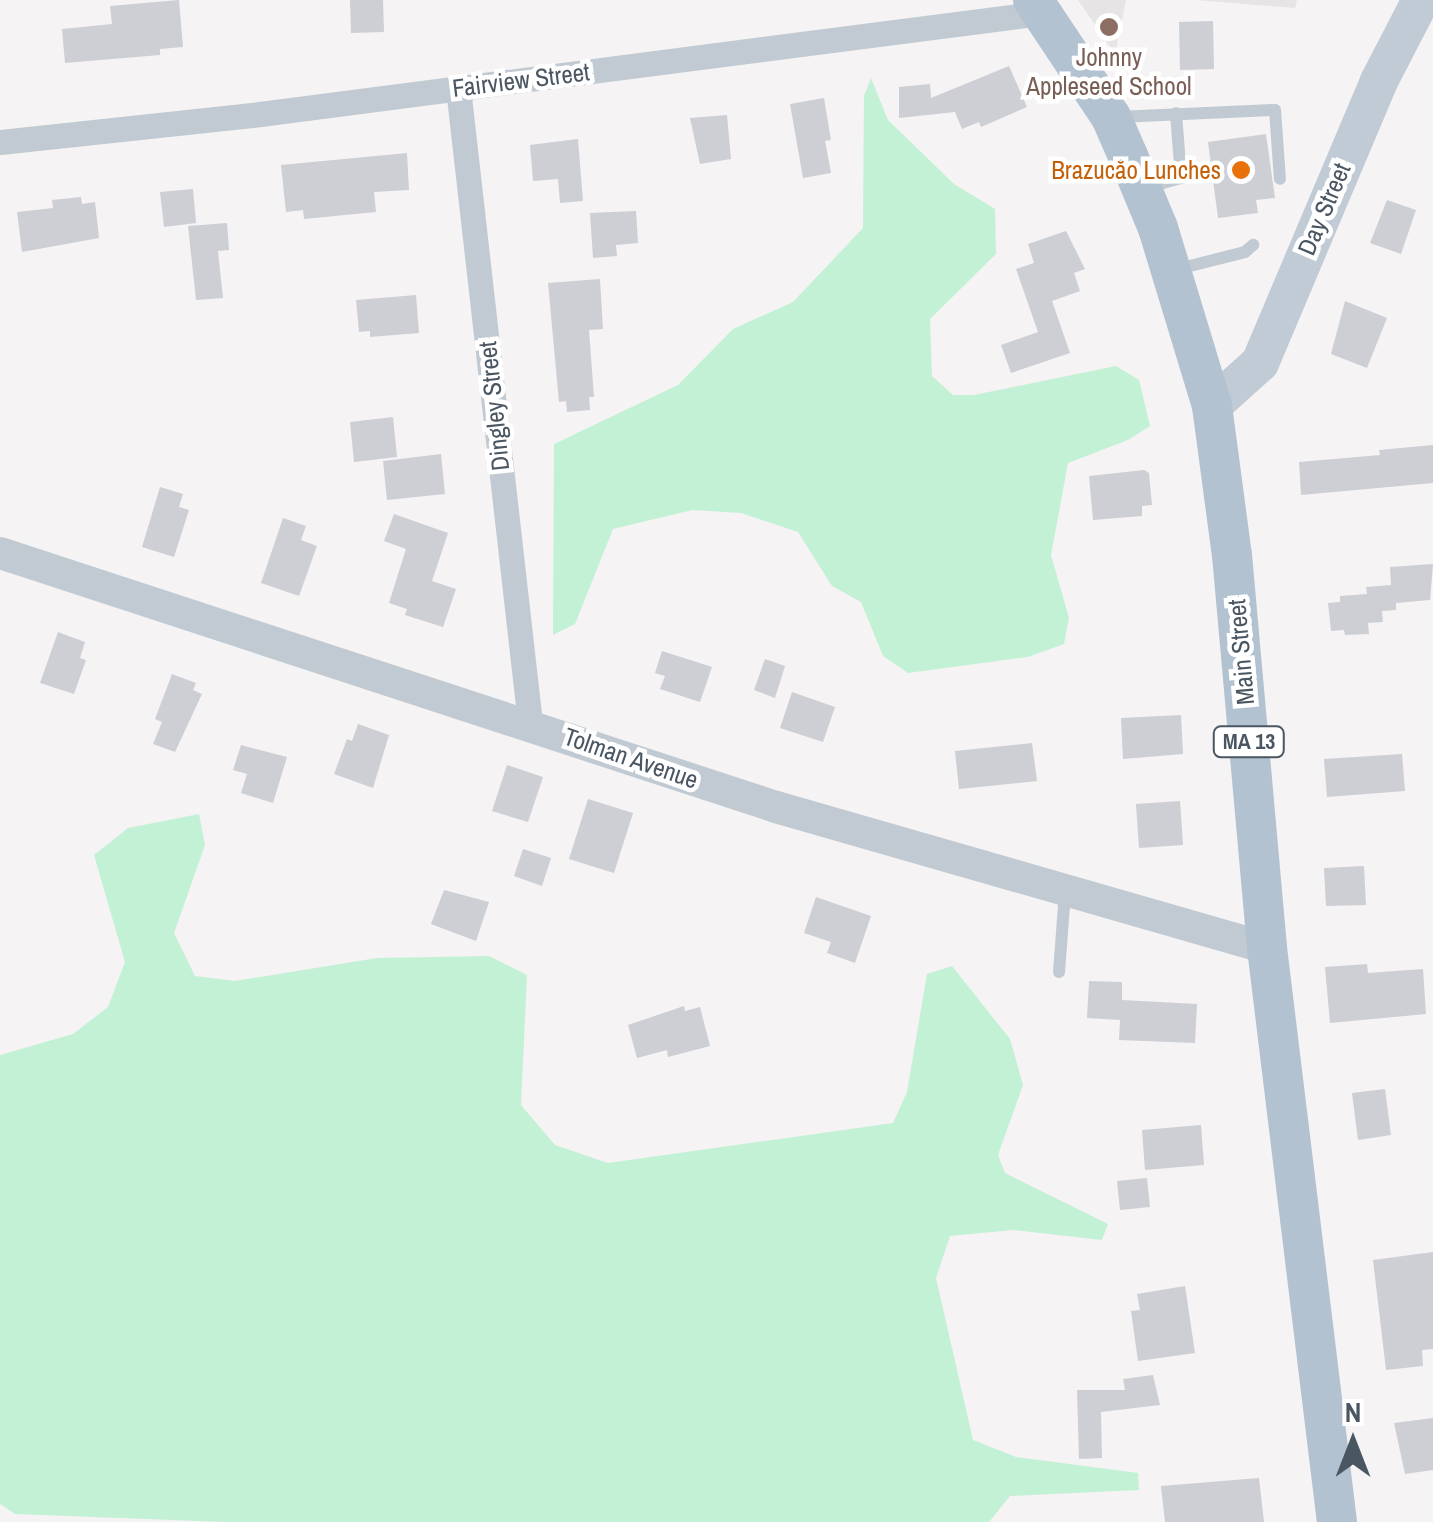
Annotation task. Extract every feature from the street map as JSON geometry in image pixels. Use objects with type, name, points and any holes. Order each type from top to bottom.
[{"type":"main road","name":"Day Street","points":[[1212,406],[1260,362],[1379,81],[1421,0]]},
{"type":"main road","name":"Main Street","points":[[1037,6],[1111,117],[1142,188],[1212,406],[1232,555],[1267,948],[1338,1522]]},
{"type":"street","name":"Fairview Street","points":[[0,142],[458,88],[1037,6]]},
{"type":"street","name":"Dingley Street","points":[[458,88],[530,723]]},
{"type":"street","name":"Tolman Avenue","points":[[0,553],[530,723],[776,807],[1267,948]]},
{"type":"lane","points":[[1111,117],[1274,110],[1280,178]]},
{"type":"lane","points":[[1142,188],[1181,178],[1176,113]]},
{"type":"lane","points":[[1171,271],[1245,252],[1253,245]]},
{"type":"lane","points":[[1059,972],[1065,890]]},
{"type":"shaded area","name":"Johnny Appleseed School","points":[[1078,0],[1126,0],[1115,54]]},
{"type":"shaded area","name":"Johnny Appleseed School","points":[[1196,0],[1297,0],[1295,8]]},
{"type":"green space","points":[[871,78],[888,120],[954,184],[995,209],[996,254],[930,319],[932,376],[953,395],[974,395],[1116,366],[1139,380],[1150,426],[1128,440],[1068,463],[1051,555],[1069,618],[1064,644],[1028,657],[908,673],[883,656],[861,602],[832,586],[798,532],[741,513],[692,510],[613,529],[575,624],[553,635],[554,444],[678,385],[733,329],[793,302],[863,228],[864,96]]},
{"type":"green space","points":[[199,814],[205,845],[174,933],[195,976],[235,981],[377,958],[489,956],[527,975],[521,1105],[555,1145],[608,1163],[893,1123],[907,1092],[927,974],[952,966],[1010,1039],[1023,1085],[998,1155],[1005,1173],[1108,1224],[1102,1240],[1013,1230],[950,1236],[936,1278],[973,1440],[1016,1457],[1138,1473],[1139,1490],[1010,1496],[989,1522],[225,1522],[15,1514],[0,1504],[0,1055],[73,1034],[108,1007],[125,962],[94,855],[128,828]]},
{"type":"building","points":[[179,0],[183,47],[160,49],[160,55],[65,63],[62,29],[112,24],[110,6]]},
{"type":"building","points":[[350,0],[383,0],[384,32],[351,33]]},
{"type":"building","points":[[1213,21],[1214,69],[1180,70],[1179,22]]},
{"type":"building","points":[[1009,66],[1027,107],[981,127],[979,122],[962,129],[955,112],[899,118],[899,87],[930,84],[931,98]]},
{"type":"building","points":[[824,98],[831,140],[825,141],[831,173],[803,178],[790,104]]},
{"type":"building","points":[[727,115],[731,159],[700,164],[690,118]]},
{"type":"building","name":"Brazucăo Lunches","points":[[1266,134],[1275,198],[1256,200],[1258,213],[1218,218],[1208,142]]},
{"type":"building","points":[[578,139],[583,201],[560,203],[558,179],[533,181],[530,145]]},
{"type":"building","points":[[407,153],[409,190],[374,192],[376,212],[304,219],[303,210],[286,212],[281,165]]},
{"type":"building","points":[[193,189],[196,223],[164,227],[160,192]]},
{"type":"building","points":[[81,197],[82,204],[95,202],[99,238],[22,252],[17,212],[53,208],[52,200]]},
{"type":"building","points":[[1387,200],[1416,210],[1401,254],[1370,243]]},
{"type":"building","points":[[636,211],[638,243],[616,245],[617,256],[593,258],[590,213]]},
{"type":"building","points":[[227,223],[229,250],[218,251],[223,298],[196,300],[188,226]]},
{"type":"building","points":[[1066,231],[1085,269],[1074,273],[1080,291],[1052,301],[1070,353],[1011,373],[1001,345],[1038,332],[1016,269],[1034,263],[1028,244]]},
{"type":"building","points":[[600,279],[603,329],[589,330],[594,397],[589,397],[590,410],[567,412],[566,401],[559,402],[548,283]]},
{"type":"building","points":[[416,295],[419,333],[370,337],[370,331],[359,332],[356,300]]},
{"type":"building","points":[[1345,301],[1387,318],[1367,368],[1331,354]]},
{"type":"building","points":[[393,417],[397,457],[354,462],[350,422]]},
{"type":"building","points":[[1433,445],[1433,483],[1301,495],[1299,462],[1380,455],[1379,450]]},
{"type":"building","points":[[441,454],[445,494],[387,500],[383,461]]},
{"type":"building","points":[[1144,470],[1149,473],[1152,505],[1142,506],[1142,516],[1093,520],[1089,476]]},
{"type":"building","points":[[160,487],[183,494],[179,507],[189,510],[174,557],[142,547]]},
{"type":"building","points":[[394,514],[448,533],[432,581],[456,589],[443,627],[405,615],[407,609],[389,603],[406,549],[384,541]]},
{"type":"building","points":[[283,518],[306,526],[301,540],[317,546],[299,596],[261,583]]},
{"type":"building","points":[[1433,564],[1430,600],[1396,603],[1396,610],[1382,611],[1383,622],[1368,623],[1369,634],[1331,631],[1328,603],[1340,602],[1340,596],[1367,594],[1366,587],[1391,585],[1390,567]]},
{"type":"building","points":[[58,632],[85,642],[80,658],[86,660],[74,694],[40,683]]},
{"type":"building","points":[[662,651],[712,667],[700,702],[660,689],[665,676],[655,673]]},
{"type":"building","points":[[765,659],[785,666],[775,698],[754,690]]},
{"type":"building","points":[[172,674],[196,683],[193,690],[202,694],[175,752],[153,744],[162,722],[155,719]]},
{"type":"building","points":[[792,692],[835,707],[823,742],[780,728]]},
{"type":"building","points":[[1181,715],[1183,754],[1123,759],[1121,718]]},
{"type":"building","points":[[358,724],[389,735],[373,788],[334,774],[347,739],[352,741]]},
{"type":"building","points":[[1032,743],[1037,781],[959,789],[955,751]]},
{"type":"building","points":[[241,745],[287,757],[273,803],[241,793],[247,774],[233,770]]},
{"type":"building","points":[[1402,754],[1405,791],[1327,797],[1324,759]]},
{"type":"building","points":[[507,765],[543,777],[528,822],[492,811]]},
{"type":"building","points":[[588,799],[633,813],[614,873],[569,859]]},
{"type":"building","points":[[1180,801],[1183,845],[1139,848],[1136,804]]},
{"type":"building","points":[[523,849],[551,858],[542,886],[514,876]]},
{"type":"building","points":[[1364,866],[1366,905],[1326,906],[1324,868]]},
{"type":"building","points":[[444,890],[489,902],[476,941],[431,924]]},
{"type":"building","points":[[816,897],[871,916],[855,963],[827,953],[831,942],[804,933]]},
{"type":"building","points":[[1367,964],[1368,973],[1423,969],[1426,1014],[1330,1023],[1325,967]]},
{"type":"building","points":[[1089,981],[1122,982],[1122,1000],[1197,1004],[1195,1043],[1119,1040],[1120,1020],[1087,1018]]},
{"type":"building","points":[[684,1006],[685,1011],[700,1007],[710,1046],[668,1057],[667,1050],[637,1058],[628,1025]]},
{"type":"building","points":[[1385,1089],[1391,1135],[1358,1140],[1352,1093]]},
{"type":"building","points":[[1201,1125],[1204,1165],[1145,1170],[1142,1130]]},
{"type":"building","points":[[1147,1178],[1150,1207],[1120,1210],[1117,1181]]},
{"type":"building","points":[[1433,1252],[1433,1349],[1422,1350],[1423,1366],[1386,1370],[1373,1260]]},
{"type":"building","points":[[1185,1286],[1195,1353],[1138,1361],[1131,1311],[1140,1310],[1137,1294]]},
{"type":"building","points":[[1153,1375],[1160,1405],[1101,1412],[1102,1458],[1079,1459],[1077,1390],[1125,1390],[1123,1379]]},
{"type":"building","points":[[1433,1418],[1433,1470],[1405,1474],[1394,1423]]},
{"type":"building","points":[[1259,1478],[1264,1522],[1165,1522],[1161,1486]]},
{"type":"place","name":"Johnny Appleseed School","points":[[1109,27]]},
{"type":"place","name":"Brazucăo Lunches","points":[[1241,170]]}]
